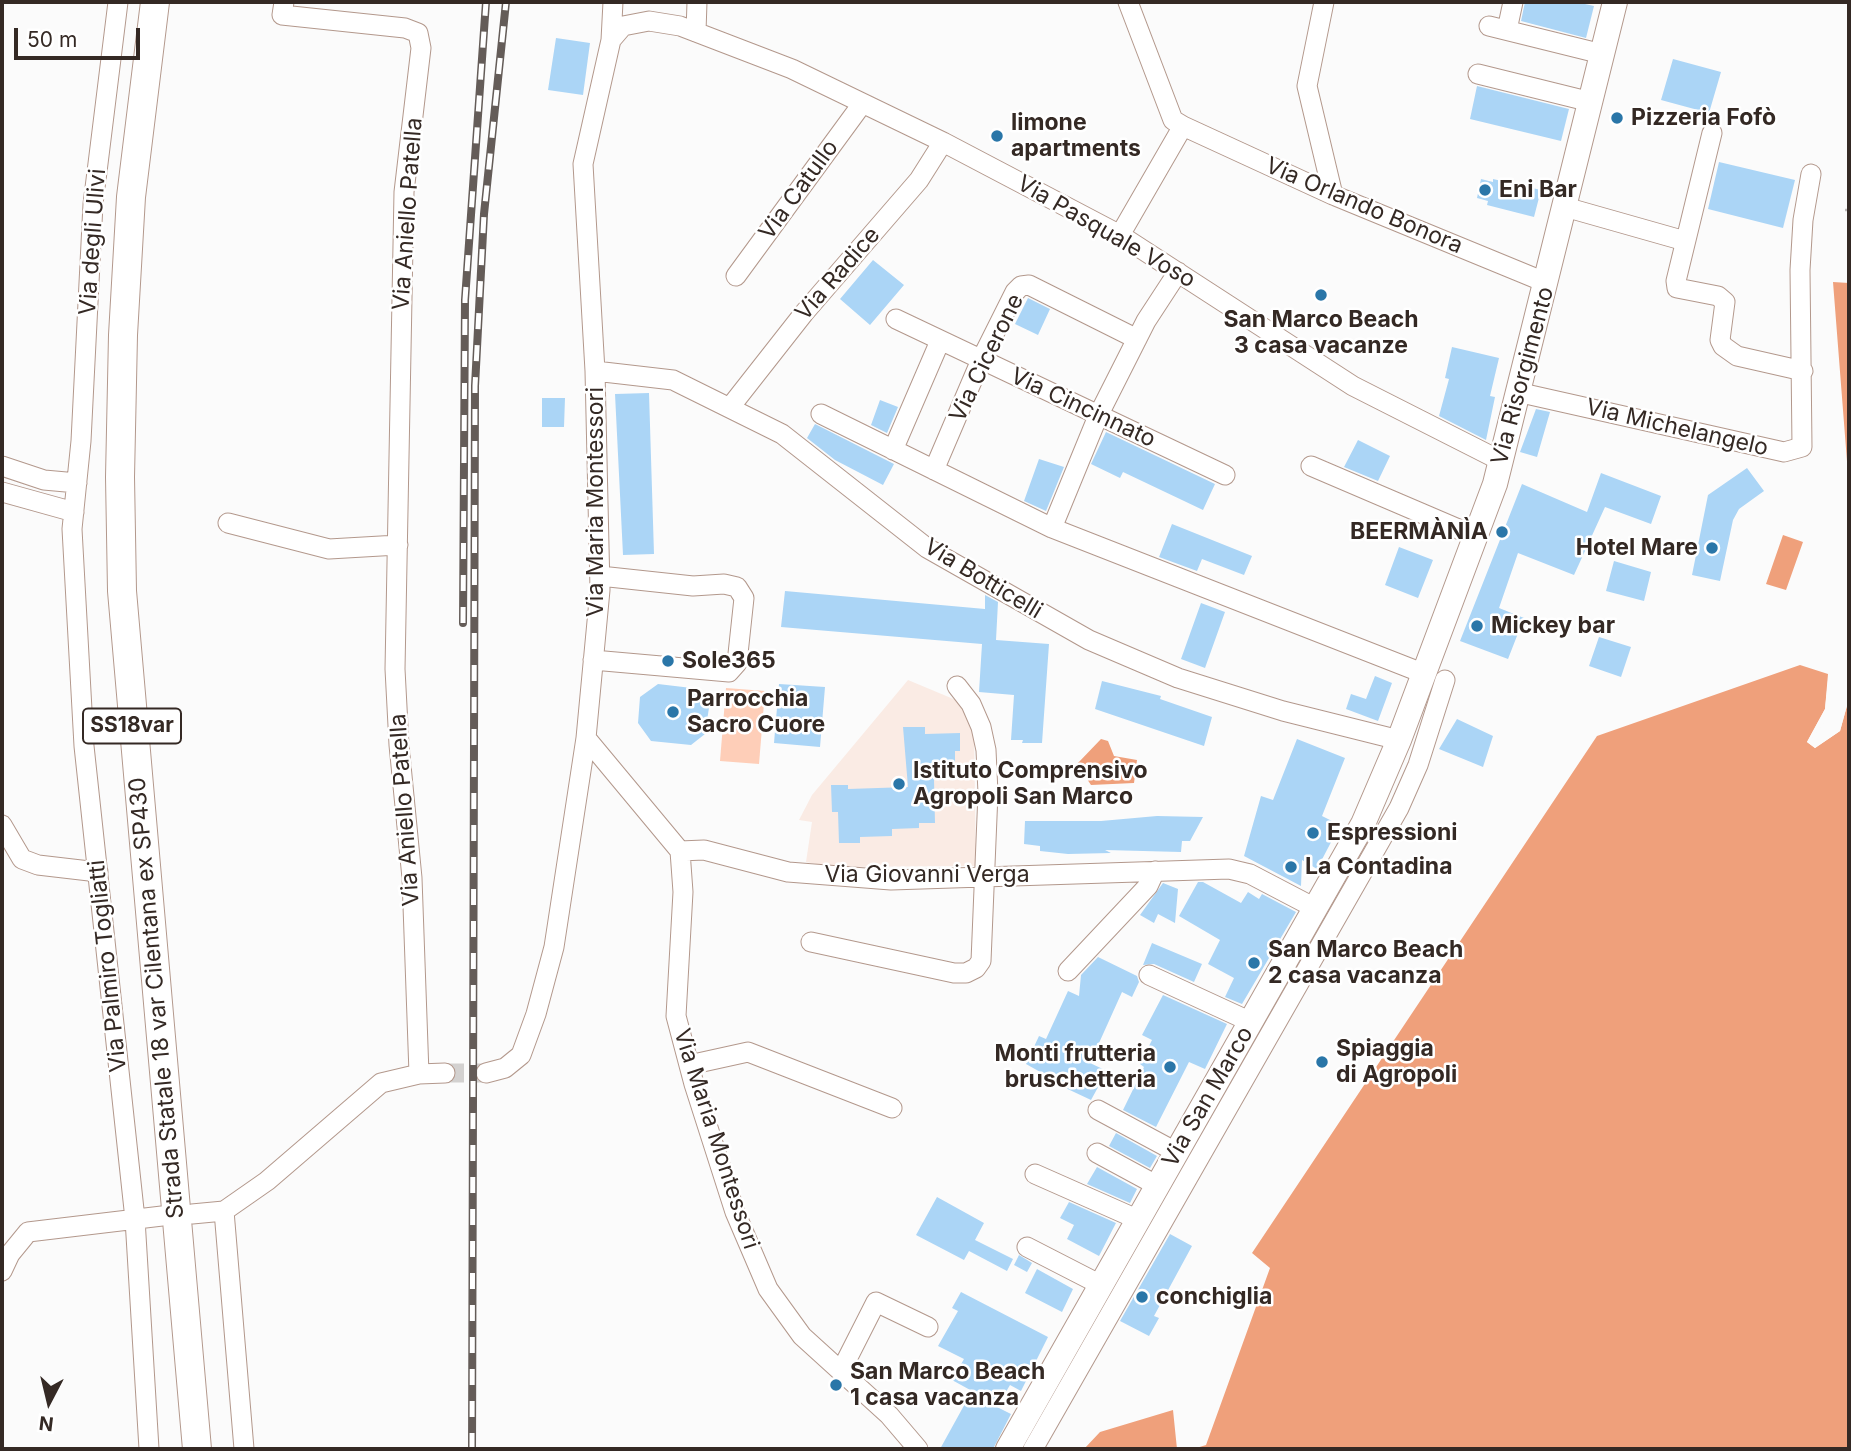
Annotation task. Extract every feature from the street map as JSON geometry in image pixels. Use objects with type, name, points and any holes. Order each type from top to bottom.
[{"type":"highway","name":"Strada Statale 18 var Cilentana ex SP430","points":[[155,2],[131,197],[124,321],[120,477],[122,591],[197,1449]]},
{"type":"main road","name":"Via Risorgimento","points":[[1399,740],[1435,677],[1501,461],[1615,2]]},
{"type":"main road","name":"Via San Marco","points":[[1008,1449],[1363,824],[1399,740]]},
{"type":"street","name":"Via degli Ulivi","points":[[77,483],[93,204],[118,2]]},
{"type":"street","name":"Via Aniello Patella","points":[[284,2],[282,15],[405,28],[418,33],[421,48],[404,192],[395,669],[412,878],[419,1074]]},
{"type":"street","name":"Via Maria Montessori","points":[[486,1073],[505,1068],[521,1055],[536,1014],[554,947],[586,738],[600,576],[595,371],[583,164],[611,40],[613,2]]},
{"type":"street","points":[[611,40],[623,26],[649,21],[696,32],[697,2]]},
{"type":"street","points":[[1120,235],[1183,126],[1173,120],[1128,2]]},
{"type":"street","points":[[1324,2],[1307,86],[1333,195]]},
{"type":"street","points":[[1513,2],[1498,28],[1602,54]]},
{"type":"street","name":"Via Pasquale Voso","points":[[696,32],[792,69],[943,142],[1120,235],[1353,386],[1501,461]]},
{"type":"street","points":[[1478,74],[1591,102]]},
{"type":"street","name":"Via Catullo","points":[[736,275],[862,104]]},
{"type":"street","name":"Via Orlando Bonora","points":[[1183,126],[1333,195],[1547,283]]},
{"type":"street","points":[[1712,133],[1685,241],[1676,281],[1677,288],[1718,296],[1725,302],[1720,340],[1723,346],[1737,356],[1802,370]]},
{"type":"street","name":"Via Radice","points":[[731,406],[804,313],[919,180],[943,142]]},
{"type":"street","name":"Via Michelangelo","points":[[1517,392],[1784,452],[1802,447],[1800,270],[1803,219],[1811,174]]},
{"type":"street","points":[[1566,207],[1685,241]]},
{"type":"street","points":[[1052,528],[1098,416],[1137,339],[1178,272]]},
{"type":"street","name":"Via Cicerone","points":[[934,470],[981,360],[1015,292],[1029,285],[1137,339]]},
{"type":"street","name":"Via Cincinnato","points":[[896,319],[1225,475]]},
{"type":"street","points":[[893,450],[940,341]]},
{"type":"street","name":"Via Botticelli","points":[[595,371],[673,380],[731,406],[782,434],[927,548],[1089,640],[1178,678],[1257,703],[1399,740]]},
{"type":"street","points":[[821,414],[1052,528],[1435,677],[1418,765],[1399,808],[1033,1449]]},
{"type":"street","points":[[2,466],[44,480],[77,483]]},
{"type":"street","points":[[1311,466],[1477,537]]},
{"type":"street","name":"Via Palmiro Togliatti","points":[[77,483],[72,529],[84,746],[135,1219],[149,1449]]},
{"type":"street","points":[[2,492],[74,512]]},
{"type":"street","points":[[228,523],[307,546],[329,549],[398,545]]},
{"type":"street","points":[[593,660],[729,672],[737,663],[744,597],[737,587],[723,584],[693,586],[600,576]]},
{"type":"street","points":[[811,942],[954,973],[976,968],[981,961],[986,750],[981,727],[971,704],[957,686]]},
{"type":"street","points":[[586,738],[680,851]]},
{"type":"street","points":[[2,825],[22,859],[38,865],[98,872]]},
{"type":"street","name":"Via Giovanni Verga","points":[[680,851],[704,850],[788,872],[839,878],[984,879],[1229,869],[1250,874],[1315,908]]},
{"type":"street","name":"Via Maria Montessori","points":[[680,851],[683,892],[676,1016],[735,1212],[768,1289],[802,1336],[890,1415],[918,1449]]},
{"type":"street","points":[[1068,971],[1147,886],[1155,871]]},
{"type":"street","points":[[1149,975],[1251,1022]]},
{"type":"street","points":[[689,1065],[748,1052],[892,1108]]},
{"type":"street","points":[[192,1214],[224,1211],[267,1181],[381,1083],[419,1074],[445,1073]]},
{"type":"street","points":[[1098,1110],[1176,1152]]},
{"type":"street","points":[[1097,1153],[1158,1186]]},
{"type":"street","points":[[1035,1174],[1139,1220]]},
{"type":"street","points":[[224,1211],[244,1449]]},
{"type":"street","points":[[2,1271],[9,1254],[28,1232],[162,1216]]},
{"type":"street","points":[[1027,1247],[1101,1285]]},
{"type":"street","points":[[841,1371],[876,1302],[928,1327]]},
{"type":"shaded area","points":[[1833,282],[1849,283],[1849,487]]},
{"type":"shaded area","points":[[1783,535],[1803,542],[1786,590],[1766,584]]},
{"type":"shaded area","points":[[1800,665],[1828,674],[1825,709],[1807,742],[1815,748],[1840,731],[1848,702],[1849,671],[1849,1449],[1193,1449],[1206,1445],[1270,1268],[1252,1253],[1597,736]]},
{"type":"shaded area","name":"Istituto Comprensivo Agropoli San Marco","points":[[908,680],[963,703],[974,732],[976,866],[832,867],[806,862],[812,822],[799,820],[812,795]]},
{"type":"shaded area","points":[[726,688],[765,691],[759,764],[720,761]]},
{"type":"shaded area","points":[[1101,739],[1108,741],[1114,756],[1137,760],[1134,783],[1091,785],[1077,764]]},
{"type":"shaded area","points":[[1173,1410],[1177,1449],[1084,1449],[1100,1432]]},
{"type":"pier","points":[[1849,668],[1848,702],[1840,731],[1815,748],[1807,742],[1825,709],[1829,671],[1832,674],[1829,709],[1824,723],[1812,738],[1815,744],[1836,729],[1845,702],[1846,671]]},
{"type":"building","points":[[1525,2],[1576,2],[1594,6],[1586,38],[1521,21]]},
{"type":"building","points":[[556,38],[590,43],[583,95],[548,90]]},
{"type":"building","points":[[1673,59],[1721,72],[1709,113],[1661,100]]},
{"type":"building","points":[[1477,86],[1569,109],[1561,141],[1470,119]]},
{"type":"building","points":[[1719,162],[1795,180],[1783,228],[1708,209]]},
{"type":"building","points":[[1481,179],[1493,182],[1493,179],[1541,190],[1534,217],[1487,205],[1488,201],[1477,198]]},
{"type":"building","points":[[873,260],[904,285],[870,325],[840,299]]},
{"type":"building","points":[[1028,298],[1050,309],[1038,335],[1015,324]]},
{"type":"building","points":[[1452,347],[1499,358],[1490,396],[1495,397],[1486,440],[1439,416],[1449,379],[1445,378]]},
{"type":"building","points":[[649,393],[654,554],[623,555],[615,394]]},
{"type":"building","points":[[542,398],[565,398],[564,427],[542,427]]},
{"type":"building","points":[[880,400],[898,407],[887,433],[871,425]]},
{"type":"building","points":[[1536,409],[1550,412],[1537,457],[1520,452]]},
{"type":"building","points":[[815,424],[894,464],[883,485],[835,460],[807,438]]},
{"type":"building","points":[[1106,432],[1215,484],[1203,510],[1123,472],[1120,478],[1091,464]]},
{"type":"building","points":[[1358,440],[1390,456],[1378,481],[1344,467]]},
{"type":"building","points":[[1039,459],[1064,467],[1046,511],[1024,501]]},
{"type":"building","name":"Hotel Mare","points":[[1747,468],[1764,491],[1739,509],[1733,520],[1720,581],[1692,575],[1708,495]]},
{"type":"building","points":[[1601,473],[1661,496],[1651,524],[1605,507],[1574,575],[1518,553],[1499,608],[1524,618],[1508,659],[1460,641],[1522,484],[1587,512]]},
{"type":"building","points":[[1172,524],[1252,556],[1244,575],[1202,559],[1197,571],[1159,557]]},
{"type":"building","points":[[1399,547],[1433,560],[1418,598],[1385,585]]},
{"type":"building","points":[[1614,561],[1651,572],[1644,601],[1606,591]]},
{"type":"building","points":[[785,591],[985,609],[985,595],[998,602],[996,640],[1049,644],[1042,743],[1011,740],[1014,695],[979,692],[982,644],[781,627]]},
{"type":"building","points":[[1201,603],[1225,612],[1205,668],[1181,659]]},
{"type":"building","points":[[1599,637],[1631,647],[1621,677],[1589,666]]},
{"type":"building","points":[[1375,676],[1392,683],[1378,721],[1346,709],[1351,694],[1366,699]]},
{"type":"building","points":[[1102,681],[1161,696],[1160,699],[1212,717],[1204,746],[1095,709]]},
{"type":"building","name":"Parrocchia Sacro Cuore","points":[[658,684],[700,689],[710,701],[705,734],[691,745],[651,741],[638,723],[640,697]]},
{"type":"building","points":[[779,684],[825,687],[820,747],[774,743]]},
{"type":"building","points":[[1457,719],[1493,736],[1483,767],[1439,749]]},
{"type":"building","points":[[903,727],[925,727],[925,734],[960,733],[960,751],[955,751],[955,762],[949,762],[949,779],[934,779],[935,823],[919,823],[919,828],[892,829],[892,836],[860,837],[860,843],[839,843],[838,812],[832,812],[831,785],[848,785],[848,789],[908,787]]},
{"type":"building","points":[[1297,739],[1345,758],[1322,816],[1340,825],[1317,869],[1302,860],[1301,886],[1244,856],[1261,796],[1273,800]]},
{"type":"building","points":[[1157,816],[1203,817],[1190,841],[1182,841],[1181,852],[1105,850],[1111,853],[1068,854],[1040,851],[1040,846],[1024,844],[1025,821],[1101,821]]},
{"type":"building","points":[[1198,882],[1203,882],[1241,903],[1248,892],[1259,899],[1262,894],[1296,912],[1242,1004],[1225,997],[1234,978],[1208,964],[1220,940],[1179,916]]},
{"type":"building","points":[[1163,883],[1178,889],[1175,923],[1158,914],[1154,923],[1140,915]]},
{"type":"building","points":[[1152,943],[1202,964],[1194,982],[1154,964],[1143,965]]},
{"type":"building","points":[[1098,957],[1137,976],[1139,982],[1132,997],[1122,992],[1090,1063],[1107,1071],[1091,1100],[1057,1084],[1058,1082],[1026,1064],[1039,1036],[1046,1039],[1068,991],[1079,996],[1081,975]]},
{"type":"building","points":[[1163,995],[1227,1024],[1205,1069],[1189,1062],[1156,1127],[1123,1110],[1144,1067],[1140,1064],[1152,1040],[1142,1035]]},
{"type":"building","points":[[1116,1133],[1157,1156],[1150,1168],[1109,1146]]},
{"type":"building","points":[[1097,1167],[1137,1189],[1130,1203],[1087,1184]]},
{"type":"building","points":[[937,1197],[984,1223],[975,1240],[1013,1259],[1007,1271],[969,1251],[964,1260],[916,1235]]},
{"type":"building","points":[[1069,1202],[1116,1223],[1099,1256],[1067,1239],[1074,1225],[1060,1218]]},
{"type":"building","points":[[1170,1234],[1192,1246],[1154,1316],[1159,1318],[1149,1336],[1120,1321]]},
{"type":"building","points":[[1019,1255],[1032,1263],[1027,1272],[1014,1265]]},
{"type":"building","points":[[1037,1269],[1073,1289],[1062,1312],[1025,1293]]},
{"type":"building","points":[[961,1292],[1048,1337],[1021,1391],[1010,1385],[997,1407],[1011,1414],[993,1449],[940,1449],[972,1391],[952,1380],[964,1359],[938,1346],[958,1311],[952,1308]]},
{"type":"tunnel","points":[[445,1073],[486,1073]]},
{"type":"railway","points":[[463,623],[465,300],[486,2]]},
{"type":"railway","points":[[472,1449],[475,386],[484,214],[506,2]]},
{"type":"place","name":"Pizzeria Fofò","points":[[1617,118]]},
{"type":"place","name":"limone apartments","points":[[997,136]]},
{"type":"place","name":"Eni Bar","points":[[1485,190]]},
{"type":"place","name":"San Marco Beach 3 casa vacanze","points":[[1321,295]]},
{"type":"place","name":"BEERMÀNÌA","points":[[1502,532]]},
{"type":"place","name":"Hotel Mare","points":[[1712,548]]},
{"type":"place","name":"Mickey bar","points":[[1477,626]]},
{"type":"place","name":"Sole365","points":[[668,661]]},
{"type":"place","name":"Parrocchia Sacro Cuore","points":[[673,712]]},
{"type":"place","name":"Istituto Comprensivo Agropoli San Marco","points":[[899,784]]},
{"type":"place","name":"Espressioni","points":[[1313,833]]},
{"type":"place","name":"La Contadina","points":[[1291,867]]},
{"type":"place","name":"San Marco Beach 2 casa vacanza","points":[[1254,963]]},
{"type":"place","name":"Spiaggia di Agropoli","points":[[1322,1062]]},
{"type":"place","name":"Monti frutteria bruschetteria","points":[[1170,1067]]},
{"type":"place","name":"conchiglia","points":[[1142,1297]]},
{"type":"place","name":"San Marco Beach 1 casa vacanza","points":[[836,1385]]}]
